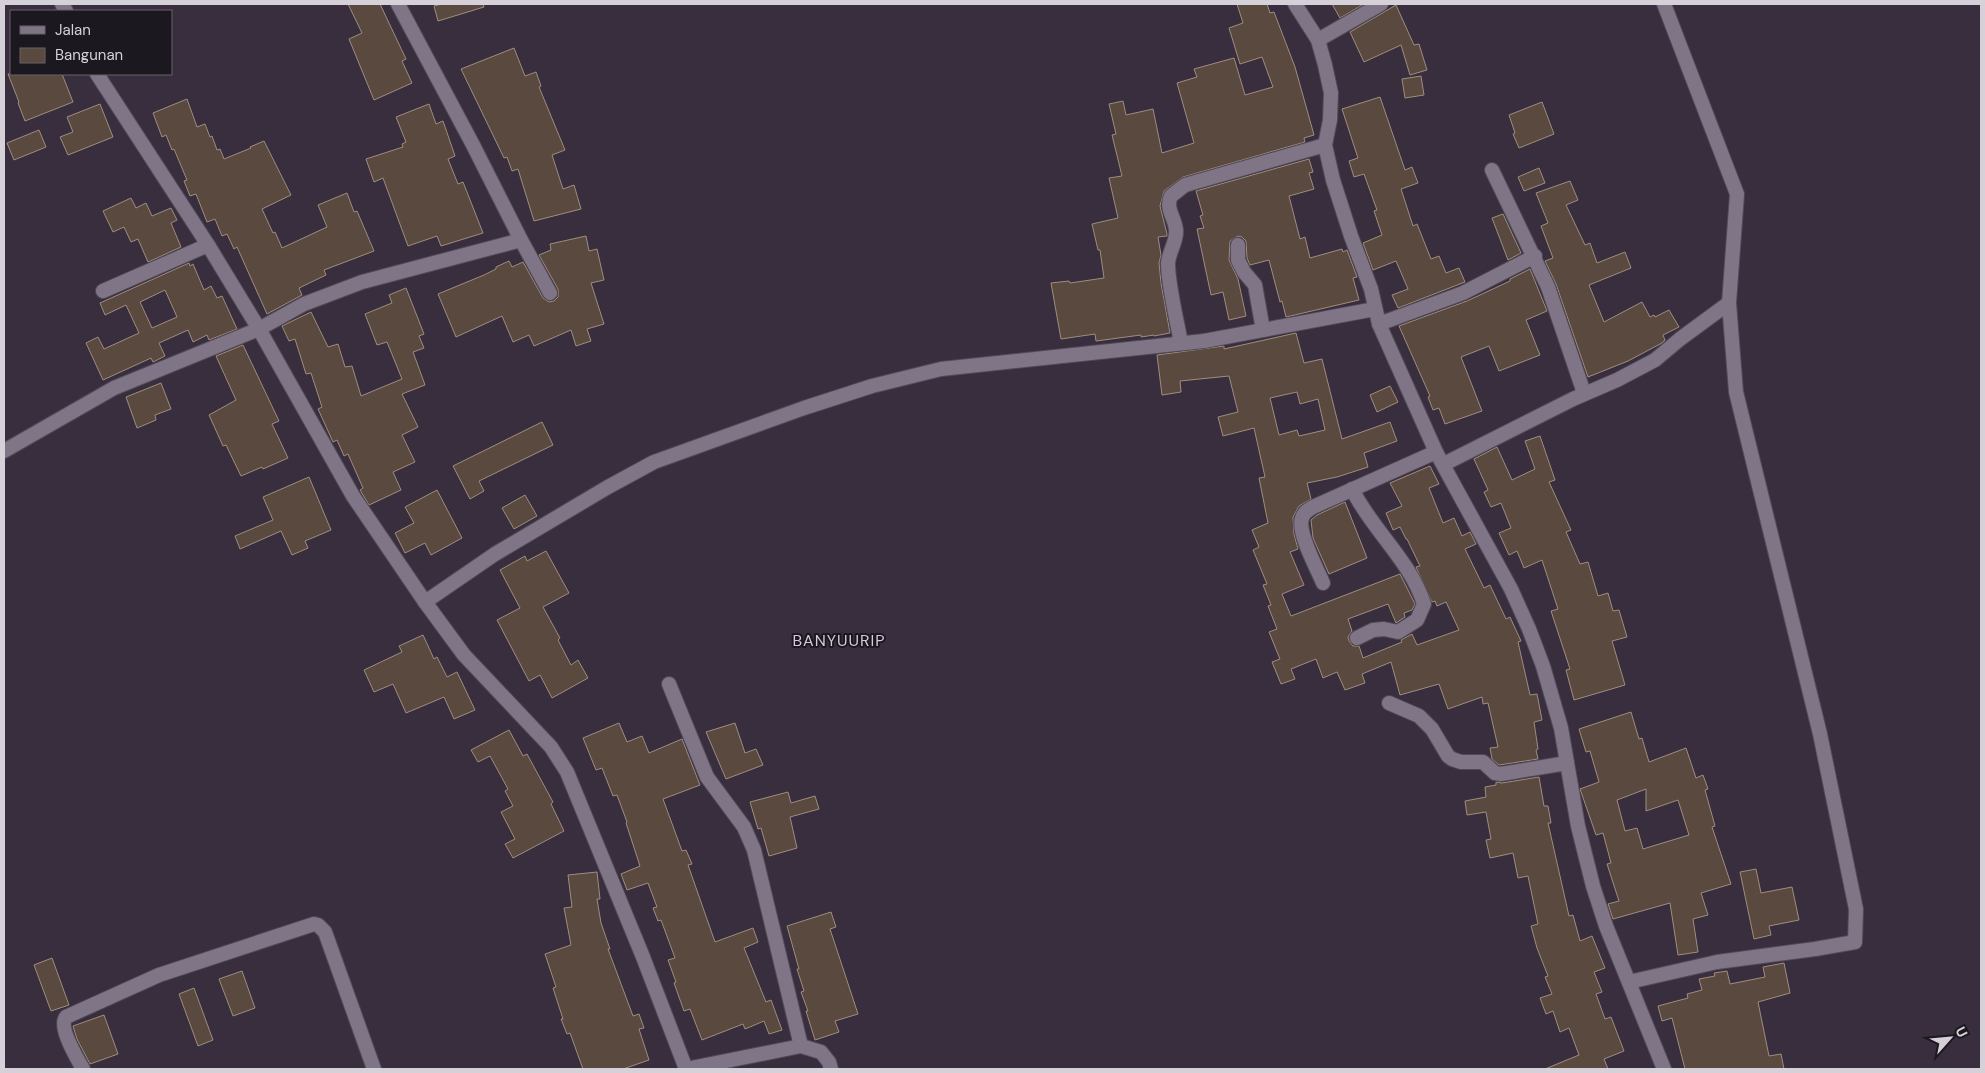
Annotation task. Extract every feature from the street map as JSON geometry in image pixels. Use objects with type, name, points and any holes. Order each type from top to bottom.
[{"type":"street","points":[[398,4],[473,145],[520,240],[550,293]]},
{"type":"street","points":[[1295,4],[1318,40],[1331,93],[1330,120],[1325,145],[1333,180],[1371,289],[1379,324],[1436,452],[1511,588],[1529,629],[1543,666],[1561,728],[1578,826],[1592,886],[1664,1069]]},
{"type":"street","points":[[1318,40],[1381,4]]},
{"type":"street","points":[[1629,982],[1717,962],[1855,942],[1856,909],[1820,734],[1736,392],[1729,304],[1737,194],[1664,4]]},
{"type":"street","points":[[98,75],[259,329],[353,496],[425,602],[464,655],[551,747],[567,772],[643,957],[686,1069],[801,1046],[821,1052],[829,1062],[831,1069]]},
{"type":"street","points":[[1181,344],[1168,269],[1169,253],[1174,244],[1176,233],[1176,225],[1169,206],[1171,196],[1185,185],[1325,145]]},
{"type":"street","points":[[1492,170],[1548,287],[1584,393]]},
{"type":"street","points":[[4,451],[114,388],[259,329],[304,304],[362,282],[520,240]]},
{"type":"street","points":[[1238,245],[1238,260],[1244,272],[1255,285],[1264,330]]},
{"type":"street","points":[[103,291],[208,246]]},
{"type":"street","points":[[1379,324],[1463,293],[1534,256]]},
{"type":"street","points":[[1444,464],[1584,393],[1618,380],[1655,360],[1680,339],[1729,304]]},
{"type":"street","points":[[425,602],[495,554],[654,462],[804,408],[872,386],[941,369],[1181,344],[1375,309]]},
{"type":"street","points":[[1323,583],[1303,534],[1302,517],[1304,513],[1312,506],[1436,452]]},
{"type":"street","points":[[1352,489],[1366,514],[1407,568],[1424,604],[1423,611],[1417,620],[1398,632],[1384,628],[1373,630],[1357,638]]},
{"type":"street","points":[[669,684],[707,777],[744,827],[754,850],[801,1046]]},
{"type":"street","points":[[1389,703],[1419,716],[1432,729],[1448,756],[1461,762],[1481,761],[1495,773],[1501,774],[1567,763]]},
{"type":"street","points":[[82,1069],[65,1031],[63,1023],[66,1017],[159,975],[314,924],[318,925],[325,932],[374,1069]]},
{"type":"building","points":[[348,4],[380,4],[406,59],[402,61],[412,83],[374,100],[349,39],[362,33]]},
{"type":"building","points":[[442,4],[483,4],[484,7],[438,21],[434,6]]},
{"type":"building","points":[[1237,4],[1267,4],[1270,13],[1274,12],[1295,67],[1314,135],[1304,138],[1305,142],[1183,177],[1164,191],[1160,206],[1167,236],[1158,237],[1161,255],[1159,263],[1170,333],[1096,341],[1095,334],[1061,339],[1051,283],[1069,281],[1070,283],[1104,278],[1100,250],[1098,250],[1092,224],[1118,218],[1109,178],[1122,176],[1112,135],[1116,134],[1109,104],[1123,101],[1126,115],[1153,109],[1162,153],[1194,143],[1177,83],[1197,77],[1194,69],[1234,58],[1245,95],[1273,87],[1262,57],[1240,64],[1229,28],[1243,23]]},
{"type":"building","points":[[1332,4],[1364,4],[1340,18]]},
{"type":"building","points":[[1396,5],[1414,45],[1419,44],[1427,70],[1410,75],[1401,45],[1364,62],[1350,32]]},
{"type":"building","points":[[514,48],[525,76],[536,72],[541,86],[539,87],[565,150],[552,155],[563,189],[574,185],[581,209],[534,221],[518,169],[512,171],[507,157],[504,158],[461,69]]},
{"type":"building","points":[[8,74],[62,75],[73,102],[25,121]]},
{"type":"building","points":[[1421,76],[1424,95],[1405,98],[1402,79]]},
{"type":"building","points":[[1380,97],[1405,170],[1412,167],[1418,183],[1401,189],[1413,226],[1417,224],[1431,259],[1439,256],[1446,273],[1459,268],[1465,282],[1398,308],[1392,295],[1408,289],[1396,261],[1373,270],[1363,243],[1382,235],[1374,211],[1377,210],[1364,174],[1354,177],[1349,161],[1358,158],[1342,109]]},
{"type":"building","points":[[187,99],[197,127],[205,124],[217,150],[220,149],[224,159],[264,141],[291,195],[262,209],[282,248],[327,227],[318,205],[347,193],[354,212],[357,211],[374,251],[324,270],[326,275],[299,288],[302,295],[267,314],[237,247],[234,249],[227,234],[222,236],[215,219],[207,222],[196,194],[190,196],[184,181],[187,180],[174,149],[172,150],[166,135],[162,137],[153,113]]},
{"type":"building","points":[[1542,102],[1554,134],[1519,148],[1513,134],[1515,133],[1509,115]]},
{"type":"building","points":[[100,104],[113,137],[68,155],[60,137],[73,132],[67,117]]},
{"type":"building","points":[[429,104],[436,124],[443,121],[455,156],[448,159],[458,184],[463,182],[483,233],[441,246],[437,236],[408,246],[383,178],[374,182],[366,159],[403,147],[402,144],[406,142],[396,117]]},
{"type":"building","points":[[39,130],[46,147],[14,160],[7,143]]},
{"type":"building","points":[[1309,159],[1313,172],[1309,173],[1314,189],[1289,196],[1300,239],[1305,237],[1310,258],[1342,249],[1343,252],[1347,250],[1357,277],[1353,278],[1359,300],[1286,317],[1269,260],[1250,265],[1247,258],[1246,241],[1238,236],[1230,241],[1229,260],[1238,279],[1246,316],[1229,320],[1223,292],[1211,295],[1197,229],[1204,228],[1200,216],[1203,215],[1196,191]]},
{"type":"building","points":[[1539,168],[1545,183],[1524,191],[1518,177]]},
{"type":"building","points":[[1570,181],[1578,200],[1566,205],[1585,245],[1590,243],[1597,263],[1625,252],[1631,268],[1589,285],[1604,322],[1642,302],[1650,317],[1654,315],[1655,317],[1669,310],[1679,327],[1663,335],[1665,340],[1662,343],[1628,361],[1588,377],[1556,284],[1545,261],[1553,258],[1541,226],[1548,223],[1536,193]]},
{"type":"building","points":[[131,198],[136,208],[146,203],[152,216],[171,208],[177,220],[171,223],[181,247],[148,262],[138,239],[131,242],[124,227],[113,232],[103,211]]},
{"type":"building","points":[[1503,214],[1521,253],[1508,260],[1492,218]]},
{"type":"building","points":[[586,236],[589,251],[597,249],[604,280],[591,283],[604,324],[587,329],[591,341],[576,346],[571,330],[534,346],[529,335],[513,342],[502,316],[456,337],[438,294],[484,275],[509,261],[512,267],[523,262],[543,298],[549,302],[554,301],[558,297],[558,289],[539,255],[551,250],[550,244]]},
{"type":"building","points":[[189,263],[190,266],[193,264],[204,290],[211,286],[217,298],[222,296],[237,329],[209,340],[207,335],[193,342],[188,330],[159,343],[165,356],[153,362],[151,358],[103,380],[86,343],[98,337],[104,349],[139,333],[126,305],[105,315],[100,303]],"holes":[[[165,290],[177,317],[152,328],[140,302]]]},
{"type":"building","points":[[1530,269],[1547,311],[1526,320],[1540,355],[1499,371],[1489,346],[1461,357],[1482,411],[1445,424],[1439,408],[1433,410],[1428,397],[1430,396],[1399,326],[1467,301],[1510,281],[1510,279]]},
{"type":"building","points":[[406,288],[424,334],[419,336],[424,348],[413,352],[425,385],[402,394],[418,427],[402,435],[415,462],[393,472],[401,490],[369,505],[360,490],[363,488],[348,454],[344,456],[337,440],[333,442],[318,409],[322,407],[311,373],[306,374],[295,339],[289,341],[282,326],[311,312],[328,347],[338,344],[345,367],[352,366],[361,396],[402,379],[387,342],[377,345],[365,314],[392,303],[389,295]]},
{"type":"building","points":[[1296,333],[1304,363],[1322,359],[1342,439],[1390,422],[1397,441],[1364,453],[1368,467],[1337,477],[1307,483],[1311,499],[1299,506],[1293,517],[1294,534],[1298,549],[1290,552],[1304,585],[1282,594],[1291,616],[1400,574],[1415,604],[1412,610],[1404,613],[1405,617],[1396,623],[1388,604],[1348,619],[1352,631],[1348,637],[1349,641],[1353,646],[1359,646],[1363,658],[1402,642],[1401,640],[1412,634],[1417,645],[1459,630],[1446,602],[1437,606],[1435,601],[1432,602],[1416,567],[1420,566],[1407,539],[1400,527],[1393,530],[1386,513],[1402,506],[1390,483],[1430,466],[1439,484],[1429,488],[1443,523],[1454,518],[1462,536],[1470,532],[1476,544],[1465,549],[1484,588],[1490,585],[1506,619],[1510,617],[1521,641],[1518,642],[1530,695],[1537,694],[1542,720],[1534,722],[1538,759],[1499,765],[1492,759],[1490,748],[1498,747],[1488,703],[1483,704],[1482,697],[1448,709],[1439,684],[1400,695],[1391,662],[1362,674],[1365,683],[1345,690],[1337,672],[1323,678],[1316,659],[1291,669],[1295,679],[1281,684],[1272,662],[1280,659],[1269,632],[1277,629],[1268,606],[1271,605],[1263,585],[1267,584],[1253,550],[1259,547],[1252,530],[1268,523],[1259,478],[1265,477],[1254,428],[1223,436],[1218,417],[1238,412],[1229,376],[1180,381],[1181,392],[1162,395],[1157,355],[1224,346],[1224,349]],"holes":[[[1297,392],[1300,404],[1318,399],[1325,430],[1299,436],[1297,430],[1279,435],[1270,398]]]},
{"type":"building","points":[[243,345],[279,421],[272,424],[288,458],[241,476],[226,445],[223,446],[209,415],[236,400],[216,356]]},
{"type":"building","points":[[161,383],[171,409],[155,415],[156,420],[137,428],[126,397]]},
{"type":"building","points":[[1390,386],[1398,402],[1377,412],[1370,395]]},
{"type":"building","points":[[542,422],[553,445],[479,481],[484,491],[470,499],[453,466]]},
{"type":"building","points":[[1540,436],[1555,480],[1549,482],[1571,530],[1566,532],[1580,564],[1588,562],[1598,596],[1608,593],[1613,611],[1619,610],[1627,637],[1612,641],[1625,685],[1574,700],[1566,670],[1570,669],[1551,611],[1558,609],[1542,560],[1524,568],[1517,551],[1509,555],[1499,533],[1511,528],[1501,503],[1491,507],[1484,492],[1488,490],[1474,459],[1497,447],[1512,480],[1535,469],[1525,441]]},
{"type":"building","points":[[309,477],[331,530],[305,541],[308,548],[292,555],[281,531],[240,549],[235,536],[273,520],[263,497]]},
{"type":"building","points":[[437,490],[462,538],[431,555],[425,543],[405,553],[395,533],[414,523],[405,507]]},
{"type":"building","points":[[525,495],[537,516],[514,529],[502,508]]},
{"type":"building","points":[[1345,502],[1367,558],[1329,574],[1313,538],[1311,520],[1317,515]]},
{"type":"building","points":[[546,551],[569,593],[543,607],[560,638],[558,640],[571,665],[578,660],[588,678],[552,698],[540,675],[529,681],[497,620],[520,608],[500,570],[525,556],[527,561]]},
{"type":"building","points":[[423,635],[434,659],[437,657],[447,677],[457,672],[475,710],[454,719],[444,697],[406,713],[393,684],[374,692],[364,670],[402,652],[399,646]]},
{"type":"building","points":[[1631,712],[1639,739],[1642,738],[1649,762],[1686,748],[1696,778],[1703,775],[1708,789],[1705,790],[1715,826],[1712,827],[1731,884],[1701,893],[1708,915],[1693,919],[1698,952],[1678,955],[1670,903],[1613,919],[1608,904],[1619,901],[1607,864],[1611,863],[1603,833],[1596,835],[1580,789],[1599,782],[1590,751],[1586,752],[1579,729]],"holes":[[[1646,789],[1646,811],[1678,800],[1689,835],[1643,849],[1637,828],[1625,831],[1617,800]]]},
{"type":"building","points":[[619,723],[627,742],[642,736],[649,753],[682,739],[700,785],[663,799],[682,851],[686,850],[692,864],[688,865],[715,942],[753,928],[758,942],[744,948],[766,1002],[771,1000],[782,1030],[769,1034],[764,1021],[745,1029],[743,1024],[702,1040],[690,1009],[684,1011],[668,960],[675,958],[661,920],[658,921],[653,908],[657,907],[648,883],[627,890],[621,874],[640,866],[627,822],[617,795],[613,796],[602,768],[596,770],[583,738]]},
{"type":"building","points":[[735,723],[745,753],[756,749],[763,765],[726,779],[706,732]]},
{"type":"building","points":[[509,730],[523,756],[527,754],[553,802],[551,804],[564,831],[513,858],[505,844],[515,839],[501,812],[513,806],[505,791],[508,789],[490,756],[478,762],[471,750]]},
{"type":"building","points":[[1539,777],[1544,806],[1548,806],[1551,823],[1548,823],[1569,916],[1573,915],[1580,941],[1592,936],[1605,968],[1594,972],[1602,992],[1596,994],[1605,1019],[1611,1017],[1624,1051],[1604,1059],[1608,1069],[1545,1069],[1579,1055],[1569,1028],[1560,1032],[1553,1011],[1546,1014],[1540,998],[1552,994],[1545,977],[1548,976],[1531,926],[1538,924],[1528,876],[1518,878],[1513,853],[1490,858],[1486,840],[1491,839],[1486,812],[1467,815],[1465,801],[1486,797],[1485,787],[1496,785],[1496,782],[1502,783]]},
{"type":"building","points":[[788,792],[791,803],[815,796],[819,809],[790,817],[797,848],[769,856],[761,828],[758,829],[750,802]]},
{"type":"building","points":[[1756,869],[1761,893],[1792,887],[1799,920],[1769,926],[1771,935],[1754,939],[1740,872]]},
{"type":"building","points":[[597,872],[600,899],[597,899],[601,923],[610,949],[608,949],[633,1016],[639,1014],[644,1028],[639,1029],[649,1060],[623,1069],[583,1069],[570,1033],[567,1034],[561,1019],[563,1019],[553,988],[556,987],[545,954],[571,945],[564,908],[572,907],[568,875]]},
{"type":"building","points":[[831,912],[836,927],[830,929],[858,1014],[835,1021],[839,1032],[815,1040],[801,992],[804,991],[787,926]]},
{"type":"building","points":[[52,958],[69,1005],[51,1011],[34,965]]},
{"type":"building","points":[[1784,963],[1790,993],[1758,1002],[1769,1056],[1781,1054],[1784,1069],[1685,1069],[1672,1018],[1662,1021],[1658,1006],[1688,998],[1687,994],[1702,990],[1699,979],[1715,976],[1714,973],[1727,971],[1730,984],[1765,977],[1763,967]]},
{"type":"building","points":[[242,971],[255,1008],[233,1016],[219,979]]},
{"type":"building","points":[[194,988],[213,1040],[198,1046],[179,994]]},
{"type":"building","points":[[104,1015],[118,1054],[90,1064],[77,1039],[73,1026]]},
{"type":"district","name":"BANYUURIP","points":[[839,640]]}]
